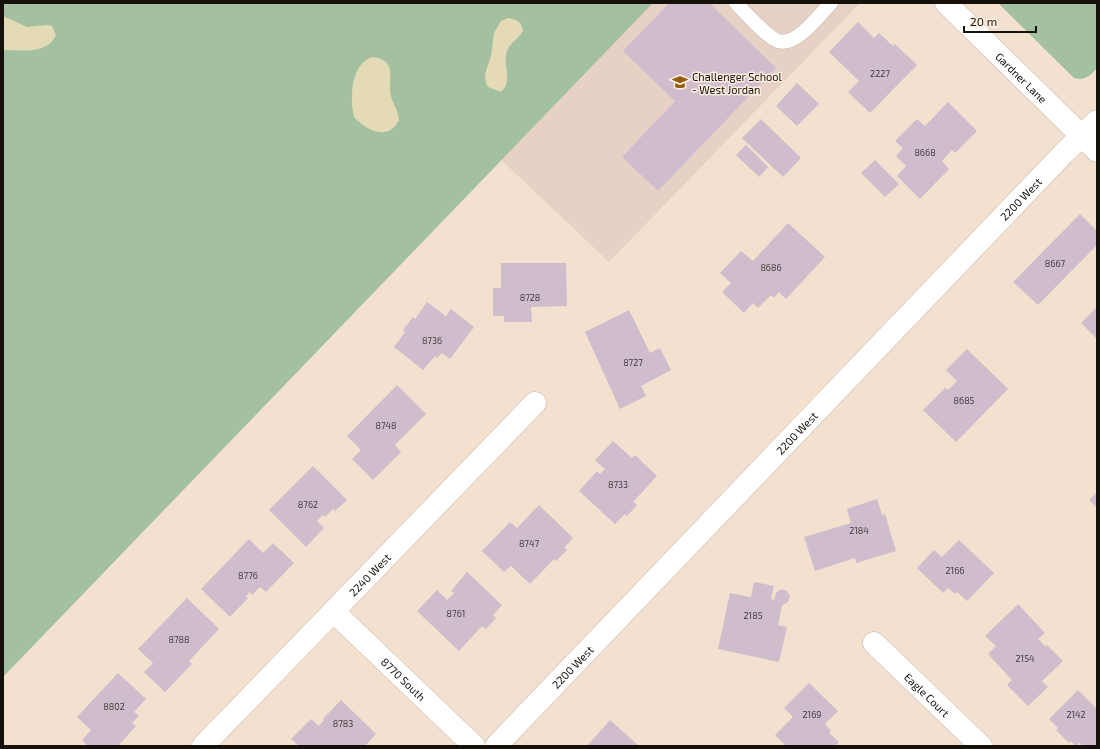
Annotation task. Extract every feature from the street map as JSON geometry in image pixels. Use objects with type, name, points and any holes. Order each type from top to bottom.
[{"type":"street","name":"Gardner Lane","points":[[946,3],[1097,151]]},
{"type":"street","name":"2200 West","points":[[496,746],[1097,121]]},
{"type":"street","name":"2240 West","points":[[203,746],[535,402]]},
{"type":"street","name":"8770 South","points":[[333,611],[474,746]]},
{"type":"street","name":"Eagle Court","points":[[874,643],[981,746]]},
{"type":"lane","points":[[736,3],[774,40],[785,42],[798,37],[832,3]]},
{"type":"shaded area","name":"Challenger School - West Jordan","points":[[653,3],[860,3],[609,262],[501,160]]},
{"type":"green space","points":[[3,3],[653,3],[3,677]]},
{"type":"green space","points":[[998,3],[1097,3],[1097,68],[1087,77],[1081,79],[1074,78]]},
{"type":"sand","points":[[3,16],[27,27],[52,26],[56,35],[52,41],[40,49],[25,51],[3,50]]},
{"type":"sand","points":[[508,18],[514,19],[518,22],[523,31],[510,45],[507,51],[507,83],[501,92],[488,87],[485,74],[491,56],[494,33],[501,21]]},
{"type":"sand","points":[[372,57],[386,62],[389,66],[391,96],[399,120],[389,131],[377,132],[365,126],[354,117],[352,101],[353,83],[359,67]]},
{"type":"building","points":[[669,3],[709,3],[776,68],[658,191],[622,157],[675,101],[623,51]]},
{"type":"building","points":[[858,22],[874,38],[879,33],[893,46],[895,44],[917,65],[870,113],[848,92],[859,81],[829,52]]},
{"type":"building","points":[[797,83],[819,104],[797,126],[776,106]]},
{"type":"building","points":[[948,102],[977,131],[955,153],[952,150],[942,161],[949,169],[920,199],[897,176],[906,166],[896,156],[903,148],[895,141],[917,119],[925,126]]},
{"type":"building","points":[[761,119],[801,158],[783,177],[742,138]]},
{"type":"building","points":[[746,145],[768,167],[759,177],[736,155]]},
{"type":"building","points":[[875,160],[899,184],[885,197],[861,173]]},
{"type":"building","points":[[1080,214],[1097,231],[1097,245],[1038,305],[1013,282]]},
{"type":"building","points":[[788,223],[825,257],[786,299],[779,292],[774,298],[771,295],[758,308],[753,303],[744,313],[722,292],[731,283],[720,273],[741,251],[753,261]]},
{"type":"building","points":[[501,263],[566,263],[567,306],[531,307],[532,322],[504,322],[504,316],[493,316],[493,288],[501,288]]},
{"type":"building","points":[[427,302],[446,316],[451,309],[474,327],[450,359],[442,353],[437,358],[435,356],[423,370],[394,347],[405,332],[403,330],[413,317],[415,319]]},
{"type":"building","points":[[1097,307],[1097,339],[1081,323]]},
{"type":"building","points":[[629,310],[650,353],[660,348],[671,370],[641,386],[646,396],[620,409],[585,332]]},
{"type":"building","points":[[967,349],[1008,389],[956,442],[923,410],[945,388],[948,390],[957,381],[946,370]]},
{"type":"building","points":[[397,385],[426,414],[395,445],[401,452],[373,480],[352,459],[361,450],[347,436]]},
{"type":"building","points":[[613,441],[632,458],[635,455],[657,476],[633,502],[637,505],[627,516],[625,514],[615,524],[579,491],[597,471],[600,474],[605,469],[595,460]]},
{"type":"building","points":[[313,466],[347,500],[335,511],[333,509],[325,517],[323,515],[317,521],[324,528],[306,547],[269,510]]},
{"type":"building","points":[[1097,492],[1097,508],[1089,500]]},
{"type":"building","points":[[877,499],[882,515],[885,514],[896,551],[856,563],[855,558],[815,571],[804,537],[851,523],[847,509]]},
{"type":"building","points":[[539,505],[573,538],[564,548],[567,550],[556,561],[554,559],[530,584],[511,566],[504,572],[482,551],[510,522],[517,528]]},
{"type":"building","points":[[249,539],[263,553],[273,543],[294,563],[266,592],[260,587],[252,595],[250,592],[246,596],[248,598],[230,617],[201,589]]},
{"type":"building","points":[[959,540],[994,573],[967,601],[957,592],[955,594],[948,588],[943,593],[917,568],[934,550],[942,557]]},
{"type":"building","points":[[467,572],[502,605],[493,615],[496,618],[486,629],[482,626],[459,651],[417,611],[437,590],[447,600],[454,593],[451,591]]},
{"type":"building","points":[[754,582],[774,586],[771,599],[774,600],[776,593],[781,589],[787,591],[790,596],[788,602],[782,605],[778,625],[787,627],[779,662],[718,649],[730,593],[751,597]]},
{"type":"building","points":[[187,598],[219,629],[189,661],[192,664],[165,692],[144,672],[153,663],[138,649]]},
{"type":"building","points":[[1018,604],[1045,633],[1038,639],[1045,646],[1047,645],[1063,661],[1042,681],[1048,687],[1028,706],[1007,685],[1012,680],[988,654],[996,646],[985,636]]},
{"type":"building","points":[[118,673],[146,699],[134,712],[139,716],[132,723],[136,726],[118,746],[88,746],[82,740],[91,730],[77,717]]},
{"type":"building","points":[[809,683],[838,711],[825,724],[831,731],[829,733],[839,742],[835,746],[786,746],[775,735],[793,717],[784,708]]},
{"type":"building","points":[[1078,690],[1097,709],[1097,746],[1083,746],[1079,743],[1076,746],[1071,741],[1069,743],[1056,730],[1058,728],[1049,719]]},
{"type":"building","points":[[341,700],[376,734],[366,745],[367,746],[299,746],[291,739],[311,719],[319,726],[324,720],[323,719]]},
{"type":"building","points":[[610,720],[639,746],[587,746]]},
{"type":"place","name":"Challenger School - West Jordan","points":[[680,82]]}]
